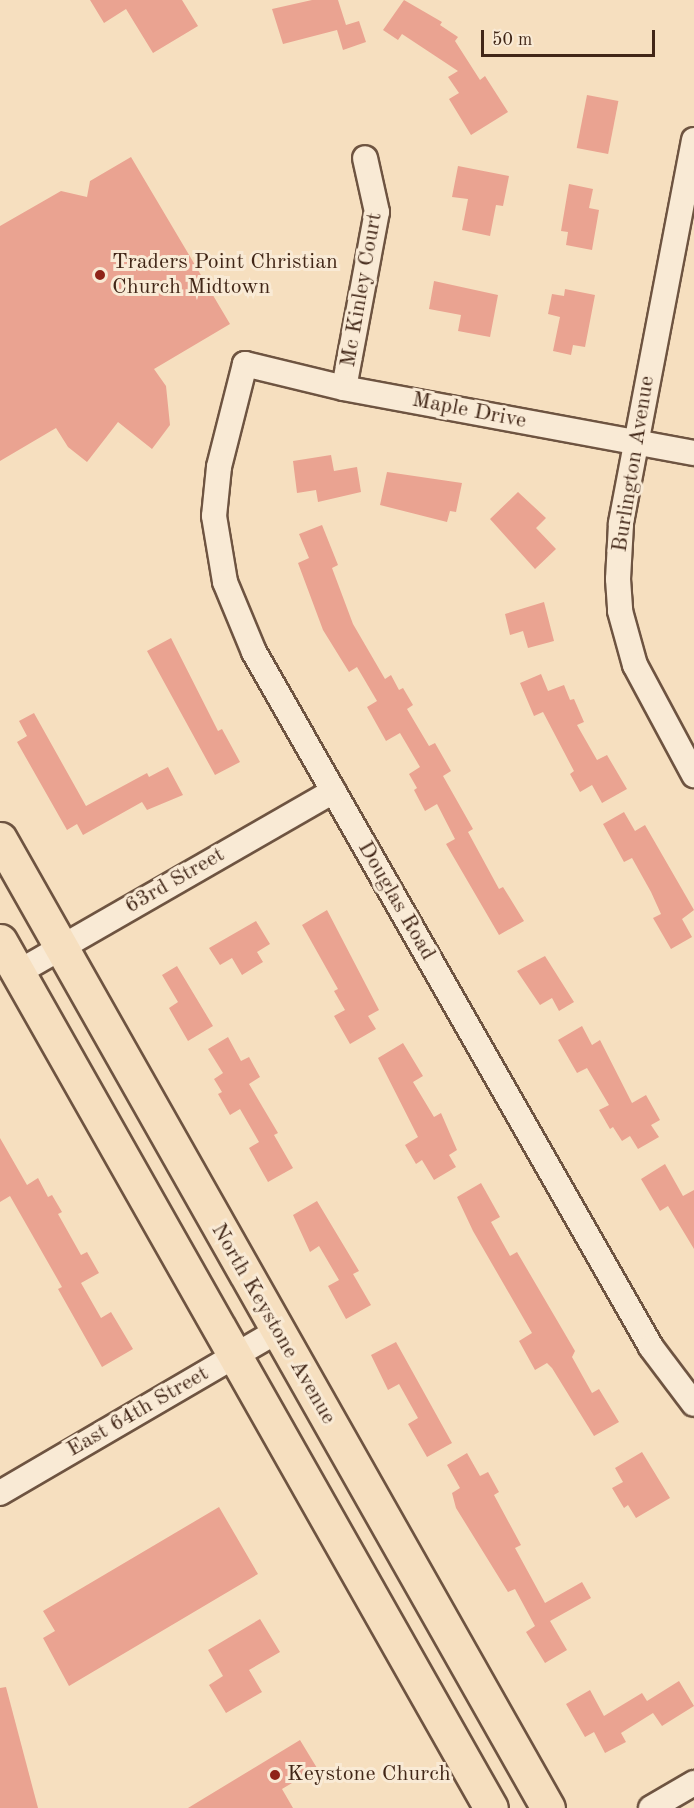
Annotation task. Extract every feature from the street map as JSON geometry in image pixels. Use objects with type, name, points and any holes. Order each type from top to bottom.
[{"type":"main road","name":"North Keystone Avenue","points":[[0,839],[548,1808]]},
{"type":"main road","points":[[0,941],[491,1808]]},
{"type":"street","name":"Burlington Avenue","points":[[694,140],[618,546],[620,611],[643,684],[694,775]]},
{"type":"street","name":"Mc Kinley Court","points":[[344,388],[377,212],[365,158]]},
{"type":"street","name":"Maple Drive","points":[[245,364],[344,388],[694,453]]},
{"type":"street","name":"Douglas Road","points":[[245,364],[217,479],[214,516],[220,561],[244,633],[651,1347],[694,1404]]},
{"type":"street","name":"63rd Street","points":[[17,973],[333,791]]},
{"type":"street","name":"East 64th Street","points":[[0,1493],[277,1331]]},
{"type":"street","points":[[651,1808],[694,1783]]},
{"type":"building","points":[[90,0],[182,0],[198,26],[153,53],[126,9],[104,23]]},
{"type":"building","points":[[312,0],[338,0],[346,25],[359,21],[366,42],[343,50],[337,30],[283,44],[272,9]]},
{"type":"building","points":[[404,0],[442,22],[440,25],[458,37],[455,41],[480,80],[485,76],[508,112],[471,135],[449,99],[459,93],[448,77],[458,71],[402,34],[398,40],[383,30]]},
{"type":"building","points":[[587,95],[618,101],[608,154],[577,148]]},
{"type":"building","name":"Traders Point Christian Church Midtown","points":[[131,157],[230,324],[154,369],[166,386],[170,425],[152,449],[118,422],[87,462],[68,447],[56,428],[0,461],[0,226],[61,191],[87,197],[90,181]]},
{"type":"building","points":[[458,166],[509,176],[503,206],[496,205],[490,236],[462,230],[468,199],[452,197]]},
{"type":"building","points":[[569,184],[593,189],[589,208],[599,210],[592,250],[566,245],[568,232],[561,231]]},
{"type":"building","points":[[434,281],[498,295],[490,337],[458,331],[461,315],[429,309]]},
{"type":"building","points":[[565,289],[595,295],[585,347],[573,345],[571,355],[553,351],[560,317],[548,314],[552,294],[564,296]]},
{"type":"building","points":[[331,455],[334,471],[357,467],[361,492],[318,502],[316,490],[297,493],[293,461]]},
{"type":"building","points":[[387,472],[462,483],[456,512],[450,511],[447,522],[380,505]]},
{"type":"building","points":[[518,492],[546,518],[536,528],[556,549],[535,569],[490,519]]},
{"type":"building","points":[[322,525],[338,565],[332,568],[353,624],[385,679],[391,675],[399,690],[403,688],[413,705],[407,709],[429,746],[435,743],[451,771],[443,776],[473,829],[468,832],[499,889],[503,887],[524,921],[499,935],[446,844],[455,839],[437,804],[425,811],[414,790],[417,788],[409,774],[420,767],[400,733],[386,741],[367,707],[377,701],[357,667],[349,672],[323,630],[298,563],[309,558],[299,534]]},
{"type":"building","points":[[544,602],[554,641],[528,648],[523,631],[510,635],[505,614]]},
{"type":"building","points":[[171,638],[218,731],[222,729],[240,762],[215,775],[147,651]]},
{"type":"building","points":[[541,674],[548,691],[564,685],[570,700],[574,699],[584,722],[577,725],[597,760],[607,755],[627,789],[602,803],[592,785],[580,792],[570,774],[574,771],[543,712],[534,716],[520,683]]},
{"type":"building","points":[[34,713],[86,806],[147,773],[149,777],[168,767],[183,795],[147,810],[142,802],[83,835],[77,824],[67,830],[17,742],[27,736],[19,721]]},
{"type":"building","points":[[624,812],[635,831],[645,825],[694,910],[682,919],[692,937],[671,949],[653,918],[661,914],[651,892],[632,858],[624,862],[603,824]]},
{"type":"building","points":[[327,910],[379,1010],[368,1016],[376,1029],[350,1044],[334,1016],[345,1010],[334,991],[338,989],[302,925]]},
{"type":"building","points":[[256,921],[270,944],[257,952],[263,962],[242,975],[232,958],[220,965],[209,948]]},
{"type":"building","points":[[545,956],[574,1002],[559,1011],[552,998],[540,1005],[517,971]]},
{"type":"building","points":[[177,966],[213,1026],[188,1041],[169,1008],[178,1002],[162,975]]},
{"type":"building","points":[[582,1026],[592,1045],[600,1040],[632,1103],[646,1095],[660,1120],[651,1125],[659,1137],[638,1149],[630,1136],[622,1141],[613,1127],[610,1129],[599,1110],[609,1105],[587,1068],[577,1073],[558,1040]]},
{"type":"building","points":[[228,1037],[241,1061],[249,1057],[260,1077],[249,1084],[278,1133],[274,1135],[293,1168],[268,1182],[249,1148],[259,1142],[240,1109],[230,1115],[218,1094],[222,1092],[214,1079],[223,1073],[208,1049]]},
{"type":"building","points":[[403,1043],[423,1076],[413,1082],[434,1117],[441,1113],[457,1150],[449,1155],[456,1167],[434,1180],[422,1160],[416,1164],[405,1145],[418,1137],[378,1058]]},
{"type":"building","points":[[0,1138],[27,1185],[38,1178],[48,1197],[52,1195],[62,1212],[58,1214],[81,1255],[87,1252],[99,1273],[81,1283],[101,1318],[111,1312],[133,1349],[102,1367],[58,1289],[62,1287],[10,1196],[0,1202]]},
{"type":"building","points":[[665,1164],[683,1196],[694,1190],[694,1249],[668,1206],[660,1211],[641,1179]]},
{"type":"building","points":[[481,1183],[500,1217],[491,1222],[510,1256],[517,1252],[575,1351],[572,1357],[592,1393],[599,1389],[619,1422],[594,1436],[552,1368],[547,1363],[535,1370],[519,1341],[532,1333],[473,1231],[457,1197]]},
{"type":"building","points":[[317,1201],[359,1271],[353,1274],[371,1305],[346,1319],[328,1286],[339,1280],[319,1246],[310,1252],[293,1215]]},
{"type":"building","points":[[396,1342],[452,1443],[427,1457],[408,1424],[418,1418],[399,1384],[388,1390],[371,1355]]},
{"type":"building","points":[[642,1452],[670,1498],[636,1518],[628,1505],[624,1508],[612,1488],[623,1482],[615,1468]]},
{"type":"building","points":[[467,1453],[480,1476],[488,1472],[499,1492],[494,1495],[521,1545],[515,1548],[545,1603],[582,1582],[591,1598],[550,1621],[567,1650],[545,1663],[526,1632],[535,1626],[515,1589],[508,1592],[456,1508],[452,1493],[460,1488],[447,1465]]},
{"type":"building","points":[[219,1507],[258,1574],[69,1686],[43,1638],[55,1631],[43,1611]]},
{"type":"building","points":[[260,1619],[280,1652],[249,1670],[262,1692],[226,1713],[209,1685],[223,1676],[208,1650]]},
{"type":"building","points":[[679,1681],[694,1706],[662,1726],[653,1713],[621,1733],[626,1742],[605,1753],[594,1732],[585,1737],[566,1704],[590,1690],[604,1716],[642,1693],[647,1701]]},
{"type":"building","points":[[6,1687],[38,1808],[0,1808],[0,1688]]},
{"type":"building","name":"Keystone Church","points":[[300,1740],[317,1768],[282,1789],[293,1808],[188,1808]]},
{"type":"place","name":"Traders Point Christian Church Midtown","points":[[100,275]]},
{"type":"place","name":"Keystone Church","points":[[275,1775]]}]
